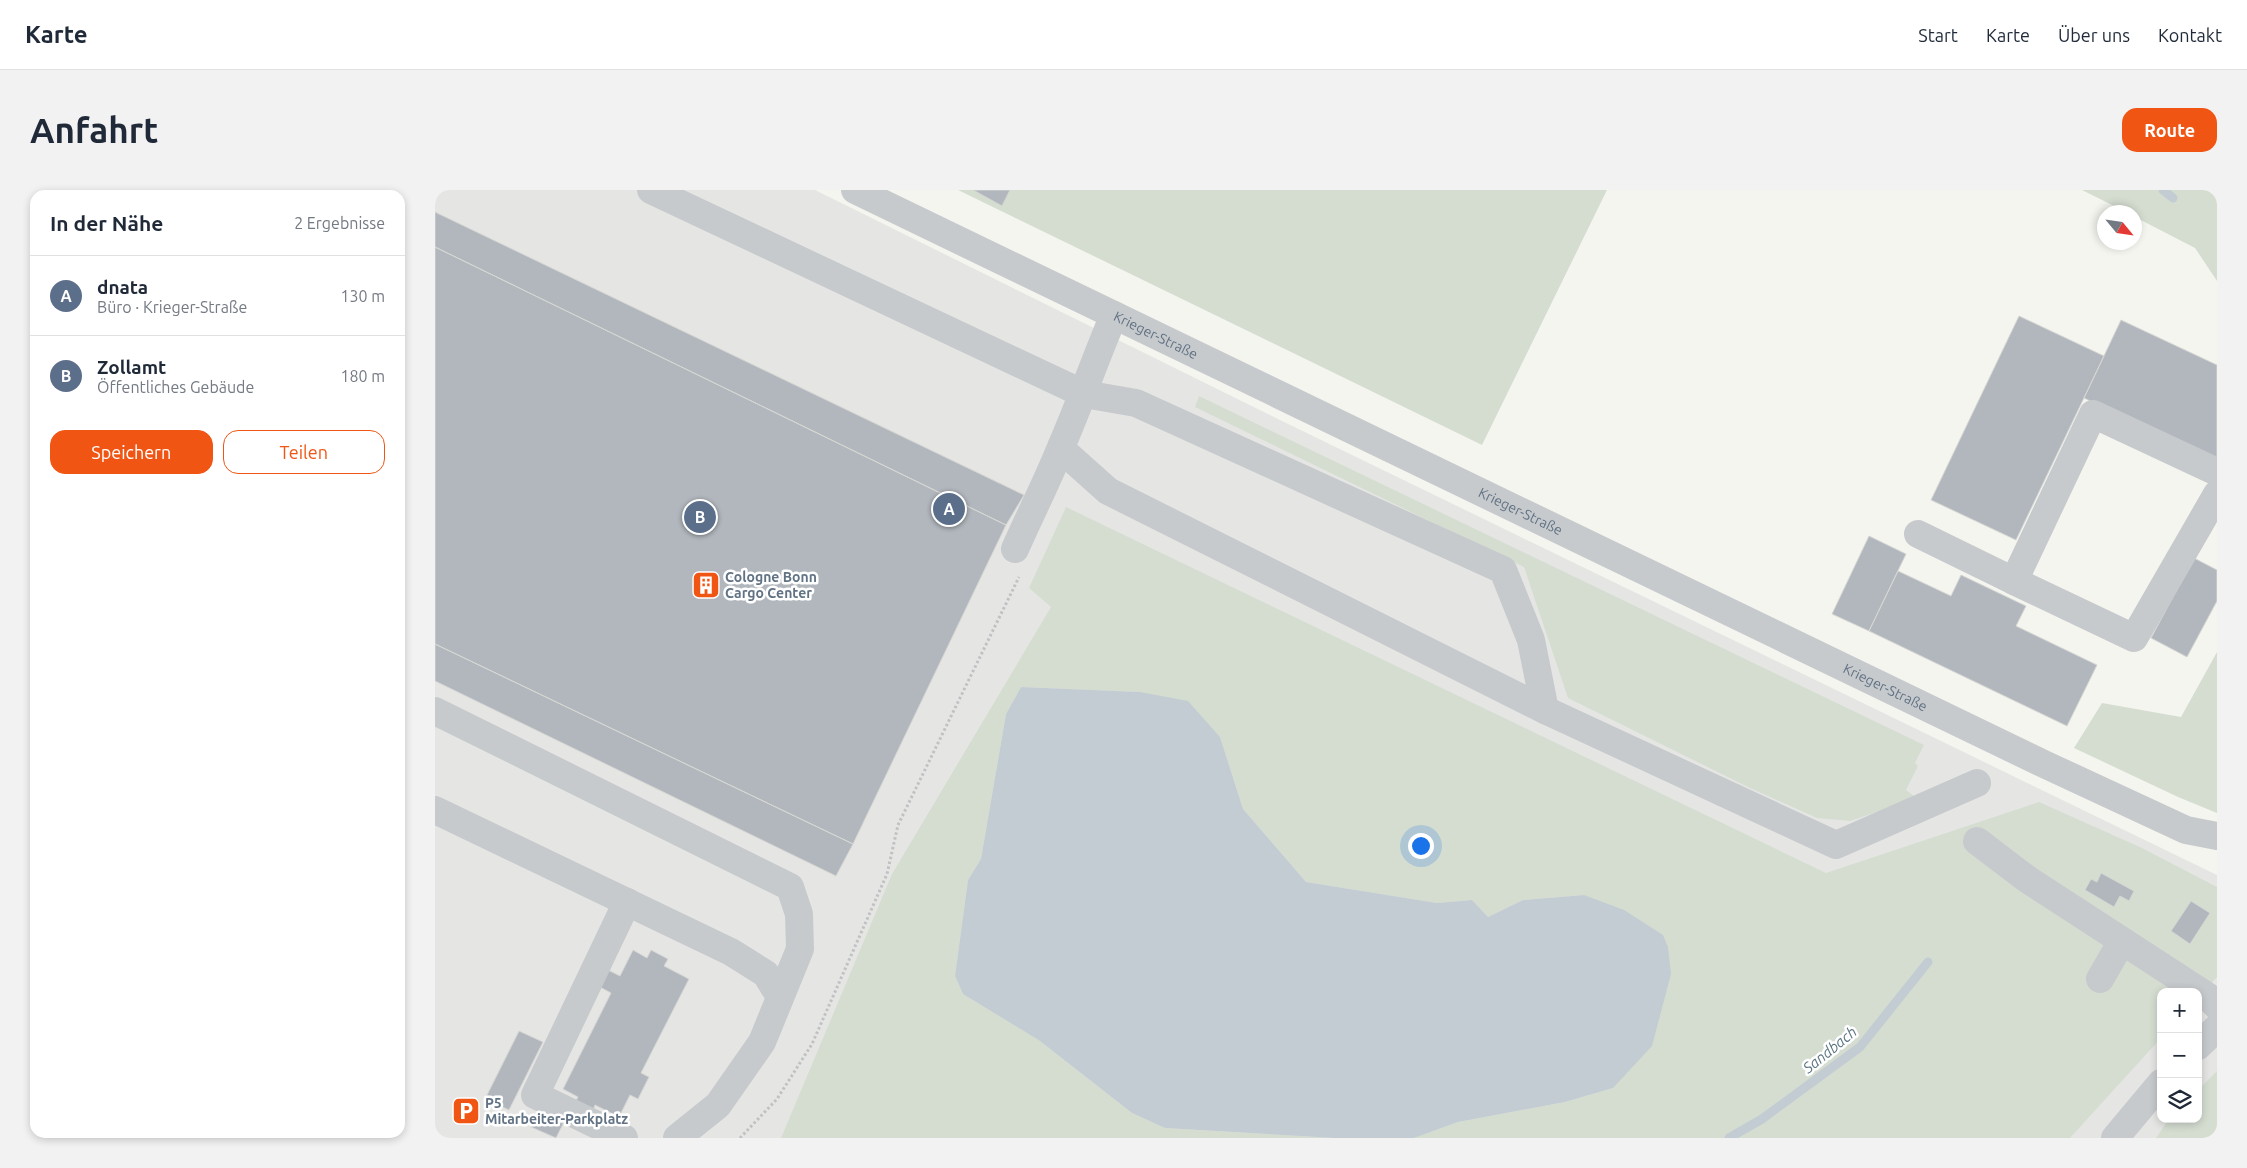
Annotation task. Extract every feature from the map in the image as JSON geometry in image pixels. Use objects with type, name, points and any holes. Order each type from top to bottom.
[{"type":"street","points":[[651,190],[1084,394],[1136,403],[1503,570],[1531,640],[1545,710]]},
{"type":"street","name":"Krieger-Straße","points":[[855,190],[2186,830],[2217,855]]},
{"type":"street","points":[[1015,549],[1061,449],[1084,394],[1096,356],[1114,315]]},
{"type":"street","points":[[2013,581],[2093,414],[2217,472]]},
{"type":"street","points":[[1061,449],[1108,491],[1545,710],[1835,845],[1977,783]]},
{"type":"street","points":[[1918,534],[2134,638],[2217,494]]},
{"type":"street","points":[[435,711],[789,887],[799,914],[799,949],[762,1042],[717,1105],[677,1138]]},
{"type":"street","points":[[435,810],[731,952],[766,974],[780,997]]},
{"type":"street","name":"Krieger-Straße","points":[[2186,830],[2217,836]]},
{"type":"street","points":[[1977,841],[2027,879],[2207,996],[2217,1006]]},
{"type":"street","points":[[624,1138],[535,1095],[627,902]]},
{"type":"street","points":[[2099,980],[2121,941]]},
{"type":"street","points":[[2202,1042],[2217,1028]]},
{"type":"street","points":[[2115,1138],[2157,1088]]},
{"type":"path","points":[[740,1138],[777,1099],[812,1044],[887,874],[898,825],[1019,580],[1015,549]]},
{"type":"shaded area","points":[[435,190],[815,190],[1278,419],[2217,875],[2217,1138],[435,1138]]},
{"type":"shaded area","points":[[958,190],[1607,190],[1482,445]]},
{"type":"shaded area","points":[[2082,190],[2217,190],[2217,281],[2195,248],[2142,221],[2142,205],[2112,205]]},
{"type":"shaded area","points":[[1199,396],[1924,745],[1915,763],[1918,766],[1906,790],[1914,796],[1912,800],[1850,821],[1817,818],[1750,788],[1568,698],[1524,567],[1195,407]]},
{"type":"shaded area","points":[[1066,507],[1826,873],[2039,802],[2142,848],[2217,887],[2217,977],[2202,993],[2202,988],[2157,988],[2157,1042],[2070,1138],[1414,1138],[1458,1122],[1565,1102],[1613,1088],[1584,895],[1523,900],[1488,917],[1472,900],[1437,903],[1306,882],[1243,809],[1220,737],[1140,692],[1021,687],[1006,714],[981,859],[968,880],[955,976],[963,994],[1040,1041],[1132,1113],[1165,1128],[1334,1138],[781,1138],[892,874],[1051,607],[1029,588]]},
{"type":"shaded area","points":[[2217,652],[2217,813],[2178,797],[2074,748],[2102,703],[2181,717]]},
{"type":"shaded area","points":[[1021,687],[1140,692],[1188,701],[1220,737],[1243,809],[1306,882],[1437,903],[1472,900],[1488,917],[1523,900],[1584,895],[1624,910],[1663,935],[1668,947],[1671,974],[1652,1046],[1613,1088],[1565,1102],[1458,1122],[1414,1138],[1334,1138],[1165,1128],[1132,1113],[1040,1041],[963,994],[955,976],[968,880],[981,859],[1006,714]]},
{"type":"shaded area","points":[[2217,1071],[2217,1138],[2156,1138],[2166,1123],[2202,1123],[2202,1086]]},
{"type":"building","points":[[973,190],[1010,190],[1002,206]]},
{"type":"building","points":[[435,212],[1024,495],[1006,525],[435,247]]},
{"type":"building","name":"Cologne Bonn Cargo Center","points":[[435,247],[1006,525],[853,844],[435,644]]},
{"type":"building","points":[[2019,316],[2104,356],[2016,540],[1931,500]]},
{"type":"building","points":[[2121,320],[2217,365],[2217,461],[2084,398]]},
{"type":"building","points":[[1869,536],[1906,554],[1869,631],[1832,614]]},
{"type":"building","points":[[2194,558],[2217,570],[2217,601],[2187,657],[2151,638]]},
{"type":"building","points":[[1898,571],[1951,596],[1961,575],[2026,606],[2016,626],[2097,665],[2067,726],[1869,631]]},
{"type":"building","points":[[435,644],[853,844],[836,876],[435,681]]},
{"type":"building","points":[[2101,873],[2134,891],[2129,901],[2120,896],[2114,907],[2085,890],[2091,879],[2097,882]]},
{"type":"building","points":[[2191,901],[2210,913],[2190,944],[2171,931]]},
{"type":"building","points":[[633,950],[647,958],[651,950],[668,959],[664,966],[689,979],[641,1073],[649,1077],[638,1099],[630,1095],[619,1117],[595,1105],[592,1113],[574,1104],[578,1097],[563,1089],[611,993],[598,986],[606,969],[620,976]]},
{"type":"building","points":[[519,1031],[543,1042],[509,1110],[485,1099]]},
{"type":"building","points":[[541,1108],[565,1120],[556,1138],[531,1127]]},
{"type":"waterway","name":"Sandbach","points":[[2163,190],[2173,198]]},
{"type":"waterway","name":"Sandbach","points":[[1729,1138],[1762,1119],[1860,1047],[1928,962]]},
{"type":"place","name":"dnata","points":[[949,509]]},
{"type":"place","name":"Zollamt","points":[[700,517]]},
{"type":"place","name":"Cologne Bonn Cargo Center","points":[[706,585]]},
{"type":"place","name":"P5 Mitarbeiter-Parkplatz","points":[[466,1111]]}]
